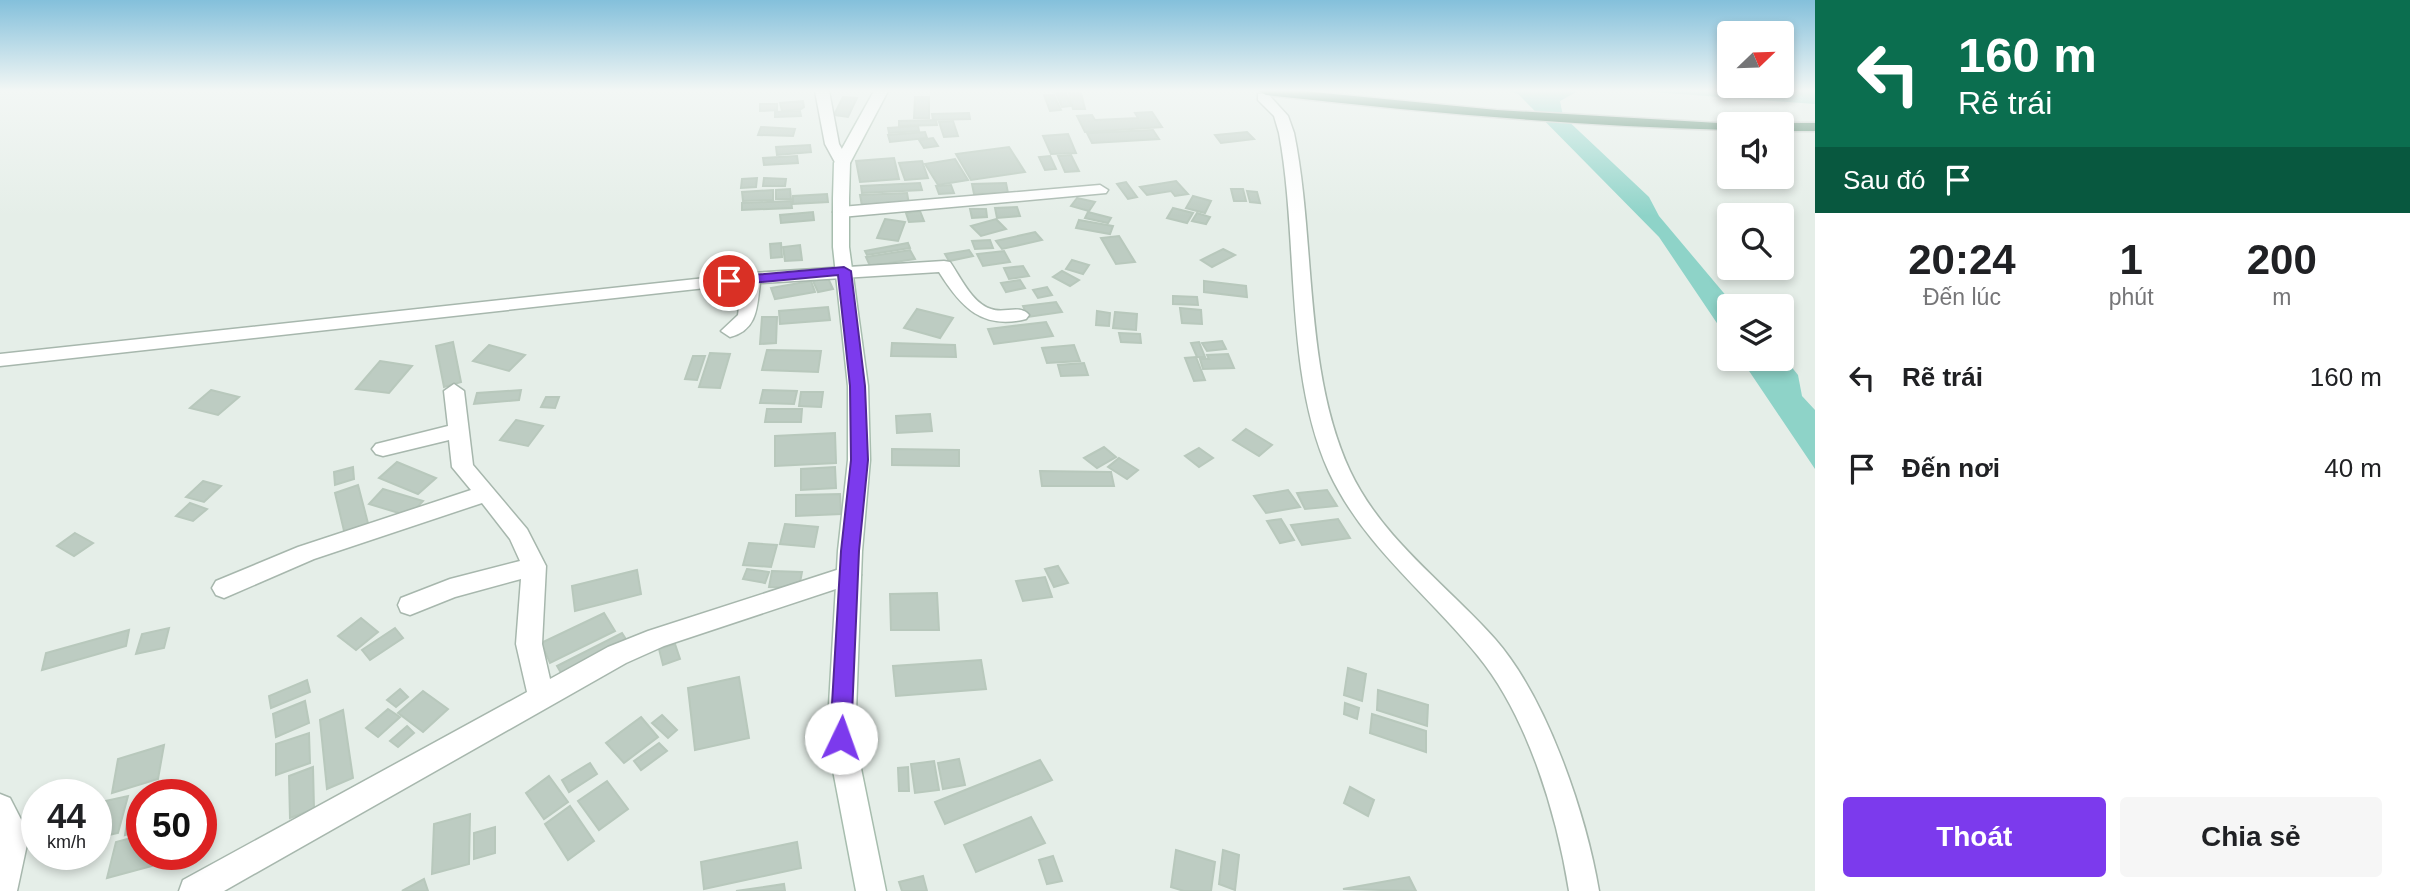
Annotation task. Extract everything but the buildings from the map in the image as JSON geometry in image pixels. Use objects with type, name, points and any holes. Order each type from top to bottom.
[{"type":"street","points":[[830,133],[832,144],[842,163]]},
{"type":"street","points":[[858,133],[842,163],[844,271],[858,386],[859,460],[849,575],[841,738],[871,891]]},
{"type":"street","points":[[1285,133],[1297,209],[1304,303],[1328,437],[1340,472],[1364,512],[1426,589],[1488,649],[1509,678],[1552,774],[1582,873],[1584,891]]},
{"type":"street","points":[[841,212],[1100,190]]},
{"type":"street","points":[[0,359],[752,278],[944,266],[964,297],[985,316],[1005,318],[1020,315]]},
{"type":"street","points":[[730,331],[746,322],[749,314],[747,298],[752,278]]},
{"type":"street","points":[[453,391],[463,467],[519,535],[534,566],[529,643],[542,699]]},
{"type":"street","points":[[383,449],[457,431]]},
{"type":"street","points":[[224,587],[306,552],[486,493]]},
{"type":"street","points":[[410,606],[450,589],[534,566]]},
{"type":"street","points":[[194,891],[617,655],[657,638],[849,575]]},
{"type":"street","points":[[0,808],[14,835],[2,891]]},
{"type":"water","points":[[1556,133],[1581,133],[1649,197],[1659,216],[1724,294],[1717,294],[1717,323],[1659,237]]},
{"type":"water","points":[[1794,370],[1798,375],[1802,396],[1815,410],[1815,469],[1749,371]]},
{"type":"route","points":[[729,281],[844,271],[858,386],[859,460],[850,551],[841,738]]}]
